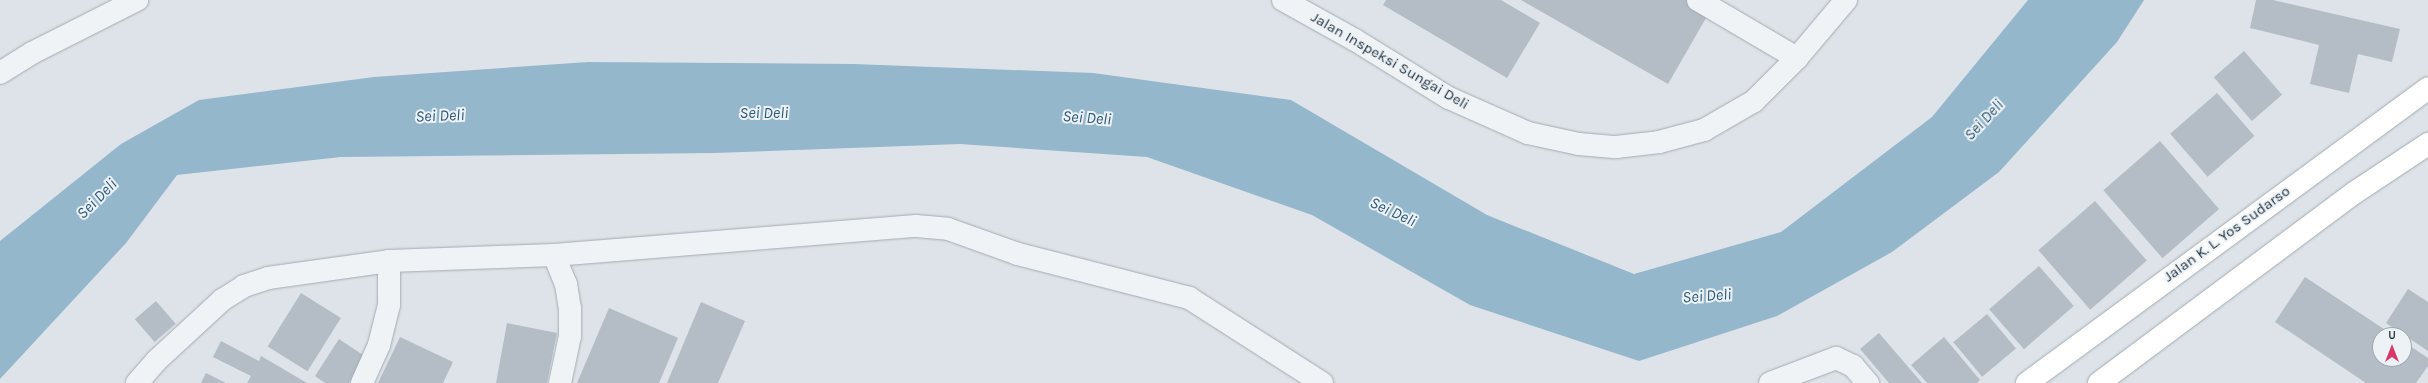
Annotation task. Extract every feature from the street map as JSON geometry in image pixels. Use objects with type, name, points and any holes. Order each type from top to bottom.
[{"type":"highway","name":"Jalan K. L. Yos Sudarso","points":[[2027,383],[2428,88]]},
{"type":"highway","points":[[2099,383],[2354,193],[2428,144]]},
{"type":"street","points":[[0,73],[32,52],[136,0]]},
{"type":"street","name":"Jalan Inspeksi Sungai Deli","points":[[1283,0],[1355,40],[1449,98],[1528,133],[1579,144],[1630,146],[1659,142],[1704,130],[1754,101],[1797,58],[1846,0]]},
{"type":"street","points":[[1705,2],[1797,58]]},
{"type":"street","points":[[137,383],[156,361],[222,300],[244,286],[268,278],[324,268],[389,262],[554,255],[916,226],[948,229],[1018,254],[1188,298],[1322,383]]},
{"type":"street","points":[[554,255],[566,284],[570,308],[570,336],[560,383]]},
{"type":"street","points":[[362,383],[379,345],[389,305],[389,262]]},
{"type":"street","points":[[1770,383],[1836,358],[1853,366],[1868,383]]},
{"type":"water","name":"Sei Deli","points":[[2028,0],[2144,0],[2117,42],[1999,172],[1892,252],[1777,316],[1639,361],[1470,305],[1312,215],[1147,157],[960,144],[715,153],[341,157],[177,175],[126,243],[0,379],[0,241],[121,144],[199,100],[374,77],[588,62],[853,64],[1093,73],[1291,100],[1487,215],[1634,274],[1781,232],[1932,117]]},
{"type":"building","points":[[1386,0],[1501,0],[1540,23],[1507,78],[1383,5]]},
{"type":"building","points":[[1521,0],[1690,0],[1710,11],[1668,84]]},
{"type":"building","points":[[2256,0],[2273,0],[2400,29],[2392,62],[2358,54],[2349,93],[2310,84],[2319,45],[2250,28]]},
{"type":"building","points":[[2244,51],[2282,95],[2252,121],[2214,77]]},
{"type":"building","points":[[2217,93],[2254,136],[2208,177],[2170,134]]},
{"type":"building","points":[[2160,141],[2219,209],[2162,258],[2103,190]]},
{"type":"building","points":[[2095,201],[2147,261],[2090,310],[2038,250]]},
{"type":"building","points":[[2039,266],[2074,306],[2024,349],[1989,309]]},
{"type":"building","points":[[2305,277],[2381,327],[2372,327],[2372,367],[2412,367],[2412,347],[2428,358],[2428,366],[2416,383],[2366,383],[2275,322]]},
{"type":"building","points":[[2408,289],[2428,302],[2428,351],[2412,340],[2412,327],[2392,327],[2386,323]]},
{"type":"building","points":[[301,293],[341,318],[307,371],[268,346]]},
{"type":"building","points":[[156,301],[176,324],[155,342],[135,319]]},
{"type":"building","points":[[701,302],[745,321],[718,383],[667,383]]},
{"type":"building","points":[[609,308],[678,338],[659,383],[577,383]]},
{"type":"building","points":[[1987,314],[2016,348],[1982,377],[1953,342]]},
{"type":"building","points":[[507,323],[557,333],[547,383],[496,383]]},
{"type":"building","points":[[1879,333],[1922,383],[1889,383],[1860,349]]},
{"type":"building","points":[[400,337],[453,362],[443,383],[378,383]]},
{"type":"building","points":[[1944,337],[1980,380],[1977,383],[1927,383],[1911,365]]},
{"type":"building","points":[[339,339],[366,357],[349,383],[325,383],[315,376]]},
{"type":"building","points":[[221,341],[259,361],[261,356],[307,383],[247,383],[251,376],[213,357]]},
{"type":"building","points":[[206,373],[226,383],[201,383]]}]
